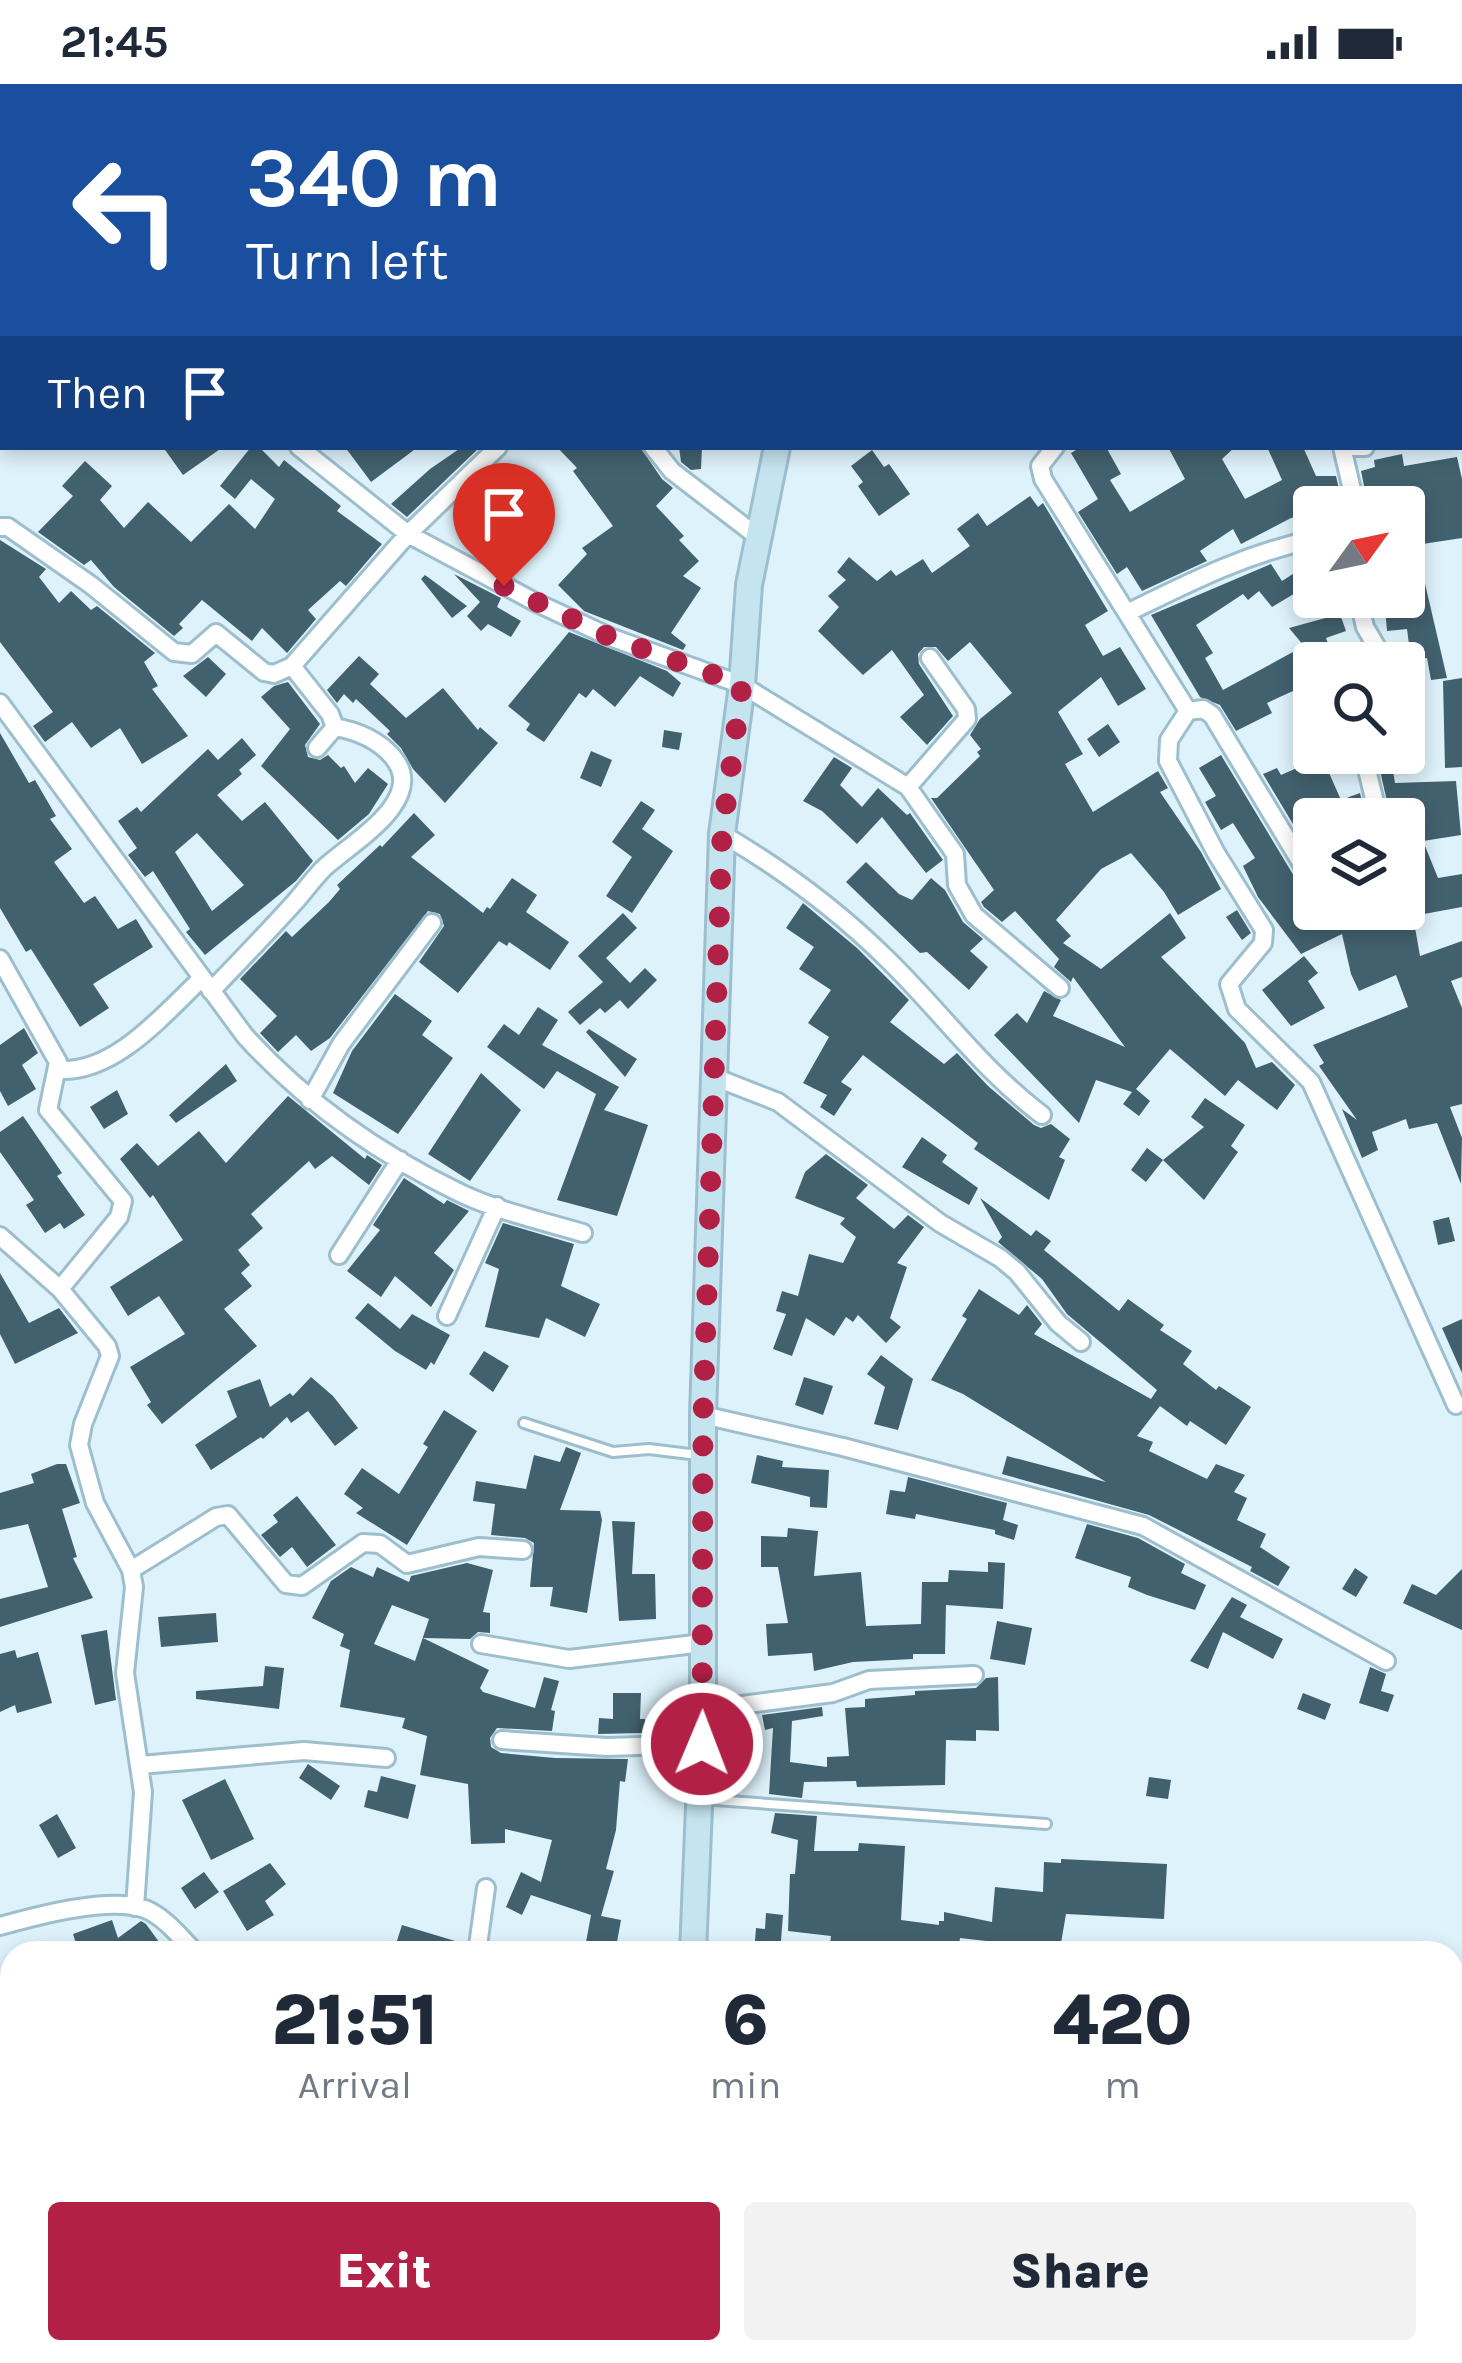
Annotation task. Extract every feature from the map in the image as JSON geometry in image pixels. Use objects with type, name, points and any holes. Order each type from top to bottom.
[{"type":"street","points":[[303,450],[408,534],[610,637],[742,685],[908,788],[955,854],[957,885],[974,915],[1060,988]]},
{"type":"street","points":[[0,527],[8,527],[91,586],[174,652],[191,654],[216,634],[264,672],[274,674],[292,666],[408,534],[495,450]]},
{"type":"street","points":[[655,450],[672,471],[758,537]]},
{"type":"street","points":[[693,1941],[704,1710],[703,1415],[722,834],[742,685],[749,585],[776,450]]},
{"type":"street","points":[[1053,450],[1040,466],[1043,479],[1188,711]]},
{"type":"street","points":[[1343,450],[1351,486]]},
{"type":"street","points":[[1129,612],[1270,547],[1293,542]]},
{"type":"street","points":[[908,788],[967,719],[966,709],[930,658]]},
{"type":"street","points":[[292,666],[331,714],[335,727]]},
{"type":"street","points":[[0,703],[267,1061],[310,1100],[400,1160],[462,1194],[583,1233]]},
{"type":"street","points":[[1293,849],[1212,715],[1202,709],[1188,711],[1169,740],[1168,761],[1216,853],[1264,930],[1263,943],[1229,984],[1230,995],[1237,1009],[1311,1082],[1456,1405]]},
{"type":"street","points":[[317,748],[335,727]]},
{"type":"street","points":[[59,1070],[83,1071],[111,1056],[206,985],[391,809],[402,786],[401,766],[386,749],[358,731],[335,727]]},
{"type":"street","points":[[722,834],[787,872],[825,902],[887,959],[1002,1085],[1042,1115]]},
{"type":"street","points":[[310,1100],[341,1044],[432,923]]},
{"type":"street","points":[[0,959],[54,1053],[59,1070],[48,1095],[48,1110],[123,1201],[119,1217],[60,1289]]},
{"type":"street","points":[[714,1077],[778,1102],[940,1223],[1000,1258],[1058,1323],[1082,1342]]},
{"type":"street","points":[[339,1255],[400,1160]]},
{"type":"street","points":[[447,1316],[497,1206]]},
{"type":"street","points":[[0,1235],[60,1289],[110,1356],[82,1424],[79,1445],[95,1503],[131,1570],[134,1612],[125,1673],[140,1765],[142,1836],[135,1906]]},
{"type":"street","points":[[703,1415],[1143,1526],[1386,1661]]},
{"type":"street","points":[[131,1570],[216,1516],[228,1515],[286,1584],[302,1586],[363,1543],[380,1544],[406,1564],[479,1547],[523,1550]]},
{"type":"street","points":[[481,1644],[569,1658],[703,1643]]},
{"type":"street","points":[[704,1710],[833,1693],[869,1680],[974,1675]]},
{"type":"street","points":[[502,1740],[607,1747],[702,1744]]},
{"type":"street","points":[[140,1765],[304,1750],[386,1758]]},
{"type":"street","points":[[479,1941],[486,1888]]},
{"type":"street","points":[[0,1926],[89,1908],[135,1906],[149,1910],[183,1941]]},
{"type":"lane","points":[[524,1423],[613,1451],[649,1449],[703,1456]]},
{"type":"lane","points":[[699,1799],[1046,1824]]},
{"type":"building","points":[[165,450],[219,450],[183,475]]},
{"type":"building","points":[[249,450],[262,450],[279,467],[284,460],[341,506],[337,511],[382,544],[346,586],[340,581],[308,610],[316,619],[287,653],[262,628],[252,641],[202,600],[174,636],[114,587],[91,560],[84,565],[38,532],[73,496],[62,486],[85,461],[112,486],[100,500],[124,528],[148,502],[191,542],[229,504],[255,529],[275,499],[251,479],[235,499],[220,486]]},
{"type":"building","points":[[347,450],[414,450],[371,482]]},
{"type":"building","points":[[458,450],[477,450],[407,517],[391,504]]},
{"type":"building","points":[[560,450],[642,450],[673,488],[656,506],[699,561],[683,576],[701,588],[671,633],[686,645],[683,650],[584,611],[558,585],[587,554],[582,548],[613,526],[573,471],[577,468]]},
{"type":"building","points":[[679,450],[702,450],[701,469],[691,470],[681,462]]},
{"type":"building","points":[[872,450],[884,467],[889,464],[910,494],[879,516],[858,486],[863,482],[851,466]]},
{"type":"building","points":[[1076,450],[1108,450],[1121,474],[1110,480],[1130,512],[1185,479],[1170,450],[1232,450],[1222,459],[1245,499],[1282,480],[1268,450],[1304,450],[1316,476],[1336,476],[1338,486],[1293,486],[1293,518],[1241,544],[1233,529],[1200,551],[1207,561],[1142,591],[1127,567],[1117,574],[1078,512],[1098,499],[1071,453]]},
{"type":"building","points":[[1402,454],[1404,466],[1457,457],[1462,479],[1462,538],[1425,544],[1425,486],[1364,486],[1361,471],[1375,467],[1374,460]]},
{"type":"building","points":[[499,481],[526,506],[507,528],[480,503]]},
{"type":"building","points":[[1030,496],[1038,507],[1043,503],[1108,611],[1085,625],[1103,656],[1120,647],[1146,689],[1118,706],[1101,677],[1058,712],[1083,754],[1065,764],[1093,812],[1158,771],[1168,788],[1160,792],[1221,889],[1178,915],[1131,853],[1101,869],[1056,920],[1071,936],[1063,943],[1101,969],[1170,913],[1186,938],[1161,957],[1245,1043],[1256,1068],[1272,1062],[1295,1085],[1277,1110],[1238,1080],[1225,1096],[1170,1049],[1136,1089],[1150,1101],[1139,1116],[1123,1104],[1132,1092],[1096,1080],[1079,1123],[994,1035],[1017,1013],[1027,1023],[1044,991],[1061,1000],[1053,1016],[1125,1047],[1073,977],[1071,982],[1054,967],[1059,959],[1015,911],[1002,922],[984,907],[981,902],[994,890],[931,798],[937,798],[980,756],[981,749],[970,735],[980,719],[1012,693],[970,642],[948,661],[936,647],[924,647],[918,654],[919,664],[953,716],[927,745],[900,717],[924,695],[892,650],[863,675],[818,631],[839,607],[828,596],[846,580],[837,572],[849,557],[877,581],[891,570],[896,576],[923,559],[932,573],[970,546],[957,529],[978,513],[987,526]]},
{"type":"building","points":[[0,540],[46,569],[39,577],[59,603],[71,591],[155,653],[144,662],[158,686],[152,689],[188,736],[142,764],[120,728],[91,748],[72,722],[45,742],[33,726],[53,712],[0,642]]},
{"type":"building","points":[[1271,564],[1282,581],[1293,574],[1293,594],[1272,607],[1259,591],[1248,600],[1243,594],[1196,625],[1213,653],[1205,658],[1223,690],[1293,652],[1293,691],[1267,703],[1272,713],[1236,731],[1220,705],[1200,697],[1151,615]]},
{"type":"building","points":[[454,574],[501,598],[497,607],[521,621],[511,637],[488,624],[481,631],[467,616],[480,602]]},
{"type":"building","points":[[425,575],[467,606],[452,618],[421,579]]},
{"type":"building","points":[[1425,584],[1447,678],[1431,680],[1425,642],[1409,642],[1407,629],[1387,631],[1386,618],[1425,618]]},
{"type":"building","points":[[1341,618],[1346,631],[1326,638],[1327,642],[1301,642],[1289,628]]},
{"type":"building","points":[[569,632],[667,671],[681,683],[673,697],[640,676],[615,707],[593,689],[586,698],[579,693],[544,742],[526,730],[530,724],[508,706]]},
{"type":"building","points":[[359,656],[379,674],[370,684],[406,718],[443,688],[478,730],[480,727],[498,743],[445,803],[413,769],[387,734],[390,731],[356,699],[353,703],[344,694],[337,703],[327,690]]},
{"type":"building","points":[[208,657],[226,674],[206,697],[183,676]]},
{"type":"building","points":[[1462,678],[1462,767],[1445,768],[1443,681]]},
{"type":"building","points":[[288,682],[320,724],[305,745],[308,757],[320,760],[328,755],[344,766],[355,783],[368,768],[388,784],[369,814],[338,840],[261,766],[290,729],[261,697]]},
{"type":"building","points":[[1108,724],[1120,742],[1099,757],[1087,739]]},
{"type":"building","points":[[664,730],[682,733],[679,750],[662,747]]},
{"type":"building","points":[[0,733],[29,783],[35,780],[56,816],[50,819],[72,849],[54,862],[84,903],[95,896],[118,929],[136,919],[153,947],[93,984],[109,1008],[80,1027],[0,908]]},
{"type":"building","points":[[242,738],[256,755],[217,795],[242,821],[265,802],[313,861],[296,881],[205,955],[186,932],[190,929],[153,871],[145,877],[128,855],[137,848],[118,821],[137,807],[141,812],[208,749],[218,760]],"holes":[[[197,833],[244,885],[212,911],[175,852]]]},
{"type":"building","points":[[591,751],[612,760],[601,787],[580,778]]},
{"type":"building","points":[[1221,755],[1293,874],[1293,930],[1415,930],[1420,956],[1462,941],[1462,977],[1451,981],[1462,1008],[1462,1104],[1450,1107],[1462,1138],[1461,1184],[1437,1123],[1409,1129],[1406,1119],[1372,1132],[1378,1150],[1362,1158],[1342,1109],[1357,1120],[1319,1066],[1324,1063],[1313,1045],[1408,1007],[1396,975],[1359,991],[1342,934],[1301,954],[1258,897],[1243,866],[1255,858],[1233,823],[1221,830],[1205,802],[1216,796],[1199,768]]},
{"type":"building","points":[[834,757],[852,768],[840,785],[862,807],[878,788],[910,813],[943,860],[926,873],[882,817],[857,844],[822,811],[803,801]]},
{"type":"building","points":[[1277,768],[1281,775],[1293,770],[1293,774],[1330,774],[1340,798],[1293,798],[1293,824],[1263,774]]},
{"type":"building","points":[[1381,774],[1394,774],[1395,783],[1456,781],[1461,835],[1425,841],[1425,798],[1386,798]]},
{"type":"building","points":[[641,801],[655,810],[642,829],[673,851],[632,913],[606,896],[632,857],[612,842]]},
{"type":"building","points":[[414,813],[435,835],[411,857],[483,913],[512,878],[537,895],[526,912],[569,942],[550,970],[509,942],[507,946],[499,941],[458,993],[419,962],[444,926],[440,914],[428,911],[330,1038],[311,1051],[296,1035],[278,1052],[260,1033],[277,1016],[240,979],[286,931],[292,937],[329,902],[340,889],[337,885]]},
{"type":"building","points":[[1425,846],[1438,878],[1462,874],[1462,907],[1425,914]]},
{"type":"building","points":[[866,862],[899,894],[912,900],[931,878],[945,890],[963,922],[983,939],[970,951],[988,967],[969,990],[927,952],[920,953],[846,882]]},
{"type":"building","points":[[803,903],[909,1000],[890,1022],[944,1064],[957,1053],[1034,1125],[1051,1124],[1070,1139],[1059,1157],[1065,1160],[1049,1200],[974,1149],[978,1143],[863,1055],[841,1082],[852,1089],[834,1116],[820,1107],[827,1095],[803,1083],[829,1037],[808,1023],[831,990],[799,969],[814,947],[786,928]]},
{"type":"building","points":[[1237,910],[1251,933],[1242,940],[1226,917]]},
{"type":"building","points":[[623,913],[637,928],[606,958],[630,983],[645,968],[657,980],[628,1009],[620,1000],[605,1013],[600,1008],[580,1025],[568,1012],[603,982],[578,956]]},
{"type":"building","points":[[1304,956],[1318,973],[1308,981],[1325,1008],[1291,1026],[1262,990]]},
{"type":"building","points":[[395,994],[432,1021],[422,1035],[453,1058],[398,1134],[333,1093],[352,1051]]},
{"type":"building","points":[[538,1007],[558,1020],[542,1045],[619,1087],[604,1110],[648,1125],[617,1216],[557,1200],[596,1094],[557,1071],[544,1089],[487,1047],[504,1024],[519,1035]]},
{"type":"building","points":[[24,1028],[38,1053],[22,1065],[36,1089],[8,1106],[0,1091],[0,1045]]},
{"type":"building","points":[[589,1029],[637,1059],[625,1077],[586,1032]]},
{"type":"building","points":[[226,1064],[237,1081],[176,1123],[169,1115]]},
{"type":"building","points":[[481,1073],[521,1110],[470,1181],[428,1154]]},
{"type":"building","points":[[117,1090],[128,1114],[104,1129],[90,1107]]},
{"type":"building","points":[[288,1096],[365,1159],[367,1155],[382,1165],[369,1185],[332,1156],[315,1169],[309,1161],[251,1214],[263,1228],[238,1250],[250,1265],[241,1273],[252,1286],[224,1309],[257,1346],[162,1424],[147,1405],[151,1402],[130,1367],[185,1334],[159,1296],[128,1316],[110,1287],[183,1240],[153,1195],[150,1198],[120,1159],[137,1143],[158,1166],[199,1131],[226,1163]]},
{"type":"building","points":[[1205,1098],[1245,1125],[1231,1146],[1238,1152],[1204,1200],[1163,1160],[1204,1127],[1191,1117]]},
{"type":"building","points":[[23,1116],[85,1215],[64,1229],[60,1223],[45,1233],[26,1205],[34,1200],[0,1152],[0,1132]]},
{"type":"building","points":[[922,1137],[947,1155],[942,1162],[978,1188],[969,1205],[902,1167]]},
{"type":"building","points":[[1147,1148],[1163,1160],[1146,1182],[1131,1170]]},
{"type":"building","points":[[826,1154],[868,1185],[856,1198],[894,1229],[908,1215],[924,1227],[897,1263],[907,1267],[890,1318],[901,1327],[886,1343],[858,1315],[853,1322],[846,1317],[834,1336],[806,1318],[792,1356],[773,1349],[786,1314],[776,1311],[782,1291],[798,1296],[809,1254],[843,1263],[856,1237],[840,1224],[845,1218],[795,1198],[805,1172]]},
{"type":"building","points":[[404,1178],[444,1204],[447,1200],[469,1211],[434,1253],[454,1270],[431,1307],[395,1276],[381,1297],[347,1271],[380,1230],[373,1225]]},
{"type":"building","points":[[980,1198],[1031,1236],[1036,1230],[1051,1241],[1044,1250],[1119,1311],[1128,1299],[1164,1325],[1160,1330],[1192,1351],[1183,1364],[1216,1390],[1219,1386],[1251,1407],[1226,1445],[1160,1406],[1137,1436],[1153,1442],[1149,1451],[1207,1479],[1216,1464],[1245,1475],[1234,1492],[1247,1498],[1237,1520],[1266,1534],[1260,1547],[1290,1567],[1278,1586],[1250,1571],[1252,1567],[1149,1515],[1002,1474],[1007,1456],[1106,1482],[963,1394],[931,1380],[979,1289],[1019,1315],[1027,1305],[1042,1324],[1034,1334],[1151,1399],[1157,1390],[1067,1314],[1042,1279],[998,1242],[1002,1237]]},
{"type":"building","points":[[1449,1217],[1455,1241],[1438,1245],[1433,1221]]},
{"type":"building","points":[[503,1223],[574,1244],[561,1286],[600,1304],[585,1337],[546,1318],[539,1338],[485,1327],[499,1269],[485,1263]]},
{"type":"building","points":[[0,1273],[29,1323],[59,1308],[78,1333],[15,1364],[0,1334]]},
{"type":"building","points":[[368,1303],[400,1329],[412,1314],[450,1335],[434,1365],[431,1362],[426,1370],[355,1318]]},
{"type":"building","points":[[1462,1319],[1462,1373],[1442,1328]]},
{"type":"building","points":[[484,1351],[509,1366],[493,1392],[469,1374]]},
{"type":"building","points":[[881,1355],[913,1379],[898,1430],[874,1424],[885,1387],[867,1374]]},
{"type":"building","points":[[311,1377],[358,1428],[335,1446],[308,1411],[291,1423],[287,1417],[263,1439],[211,1470],[195,1445],[237,1417],[227,1391],[260,1379],[270,1407],[290,1393],[293,1396]]},
{"type":"building","points":[[804,1377],[833,1386],[823,1415],[795,1405]]},
{"type":"building","points":[[444,1410],[477,1431],[407,1545],[356,1513],[363,1508],[344,1494],[362,1468],[399,1494]]},
{"type":"building","points":[[566,1447],[581,1453],[560,1510],[600,1511],[602,1520],[587,1613],[550,1606],[553,1587],[530,1587],[534,1543],[491,1535],[495,1504],[473,1501],[476,1481],[526,1489],[534,1455],[560,1462]]},
{"type":"building","points":[[757,1455],[783,1461],[782,1467],[829,1470],[827,1508],[810,1507],[810,1497],[751,1483]]},
{"type":"building","points":[[66,1464],[80,1503],[62,1509],[77,1557],[73,1558],[93,1598],[0,1627],[0,1599],[48,1587],[28,1524],[0,1530],[0,1493],[34,1483],[31,1474]]},
{"type":"building","points":[[908,1477],[1007,1503],[1003,1520],[1018,1525],[1014,1540],[995,1530],[916,1514],[915,1519],[886,1514],[890,1490],[905,1492]]},
{"type":"building","points":[[297,1496],[336,1545],[307,1567],[292,1547],[280,1557],[261,1535],[278,1522],[273,1515]]},
{"type":"building","points":[[612,1521],[635,1522],[632,1574],[655,1574],[656,1619],[619,1621]]},
{"type":"building","points":[[1087,1524],[1138,1538],[1185,1564],[1181,1573],[1206,1585],[1195,1610],[1128,1587],[1131,1577],[1075,1558]]},
{"type":"building","points":[[788,1528],[818,1531],[814,1576],[861,1572],[866,1626],[921,1624],[922,1582],[948,1582],[949,1570],[988,1572],[988,1562],[1005,1563],[1003,1609],[946,1605],[945,1654],[913,1654],[913,1659],[853,1662],[814,1671],[812,1653],[768,1656],[766,1624],[788,1623],[778,1567],[761,1567],[761,1536],[787,1537]]},
{"type":"building","points":[[467,1563],[493,1570],[483,1612],[490,1613],[490,1633],[478,1632],[470,1639],[423,1638],[489,1670],[480,1688],[483,1692],[535,1708],[544,1677],[559,1681],[551,1710],[555,1711],[552,1731],[497,1728],[490,1738],[491,1747],[501,1753],[555,1758],[628,1759],[606,1869],[614,1871],[601,1916],[621,1920],[617,1941],[586,1941],[591,1915],[531,1895],[522,1915],[506,1907],[521,1872],[541,1882],[552,1840],[505,1829],[505,1843],[471,1844],[468,1784],[420,1775],[427,1736],[402,1728],[405,1718],[340,1707],[350,1650],[340,1646],[344,1634],[312,1618],[331,1581],[351,1567],[373,1577],[377,1567],[409,1582],[411,1576]],"holes":[[[392,1605],[429,1619],[415,1661],[374,1644]]]},
{"type":"building","points":[[1355,1568],[1368,1577],[1356,1597],[1342,1589]]},
{"type":"building","points":[[1462,1569],[1462,1630],[1403,1603],[1412,1584],[1436,1595]]},
{"type":"building","points":[[1232,1597],[1247,1605],[1240,1617],[1283,1639],[1273,1659],[1223,1632],[1208,1669],[1190,1661]]},
{"type":"building","points":[[216,1613],[218,1642],[161,1647],[158,1617]]},
{"type":"building","points":[[997,1621],[1032,1628],[1025,1665],[990,1659]]},
{"type":"building","points":[[107,1630],[116,1700],[95,1705],[81,1635]]},
{"type":"building","points":[[15,1650],[17,1658],[38,1652],[52,1703],[17,1713],[15,1705],[0,1712],[0,1654]]},
{"type":"building","points":[[265,1666],[284,1668],[279,1709],[196,1699],[196,1691],[263,1686]]},
{"type":"building","points":[[1370,1667],[1386,1674],[1381,1691],[1394,1695],[1388,1712],[1359,1703]]},
{"type":"building","points":[[998,1677],[999,1731],[976,1730],[976,1741],[946,1740],[945,1785],[857,1787],[856,1781],[804,1782],[802,1798],[769,1794],[773,1728],[765,1730],[762,1715],[822,1707],[823,1716],[792,1721],[790,1762],[827,1767],[827,1757],[849,1756],[845,1708],[865,1707],[865,1699],[915,1695],[915,1691],[976,1688],[986,1678]]},
{"type":"building","points":[[613,1693],[641,1693],[645,1733],[598,1734],[599,1718],[613,1719]]},
{"type":"building","points":[[1303,1693],[1331,1704],[1325,1720],[1297,1709]]},
{"type":"building","points":[[308,1764],[340,1786],[331,1800],[299,1778]]},
{"type":"building","points":[[381,1776],[416,1785],[408,1819],[364,1807],[368,1790],[377,1792]]},
{"type":"building","points":[[1149,1777],[1171,1780],[1168,1799],[1146,1796]]},
{"type":"building","points":[[225,1779],[254,1839],[211,1860],[182,1800]]},
{"type":"building","points":[[775,1813],[817,1816],[814,1851],[858,1851],[859,1843],[905,1846],[901,1920],[939,1925],[944,1912],[992,1922],[995,1887],[1043,1892],[1044,1862],[1061,1863],[1061,1859],[1167,1864],[1164,1919],[1066,1914],[1061,1941],[830,1941],[831,1936],[788,1931],[790,1874],[795,1874],[798,1840],[771,1833]]},
{"type":"building","points":[[57,1814],[76,1848],[58,1858],[39,1825]]},
{"type":"building","points":[[270,1863],[286,1884],[265,1901],[274,1915],[247,1931],[223,1891]]},
{"type":"building","points":[[204,1872],[219,1892],[195,1909],[181,1888]]},
{"type":"building","points":[[766,1913],[783,1915],[781,1941],[755,1941],[756,1928],[765,1929]]},
{"type":"building","points":[[112,1920],[118,1938],[141,1921],[158,1941],[75,1941],[73,1934]]},
{"type":"building","points":[[402,1925],[455,1941],[397,1941]]},
{"type":"route","points":[[504,586],[610,637],[742,685],[722,834],[703,1415],[702,1744]]}]
